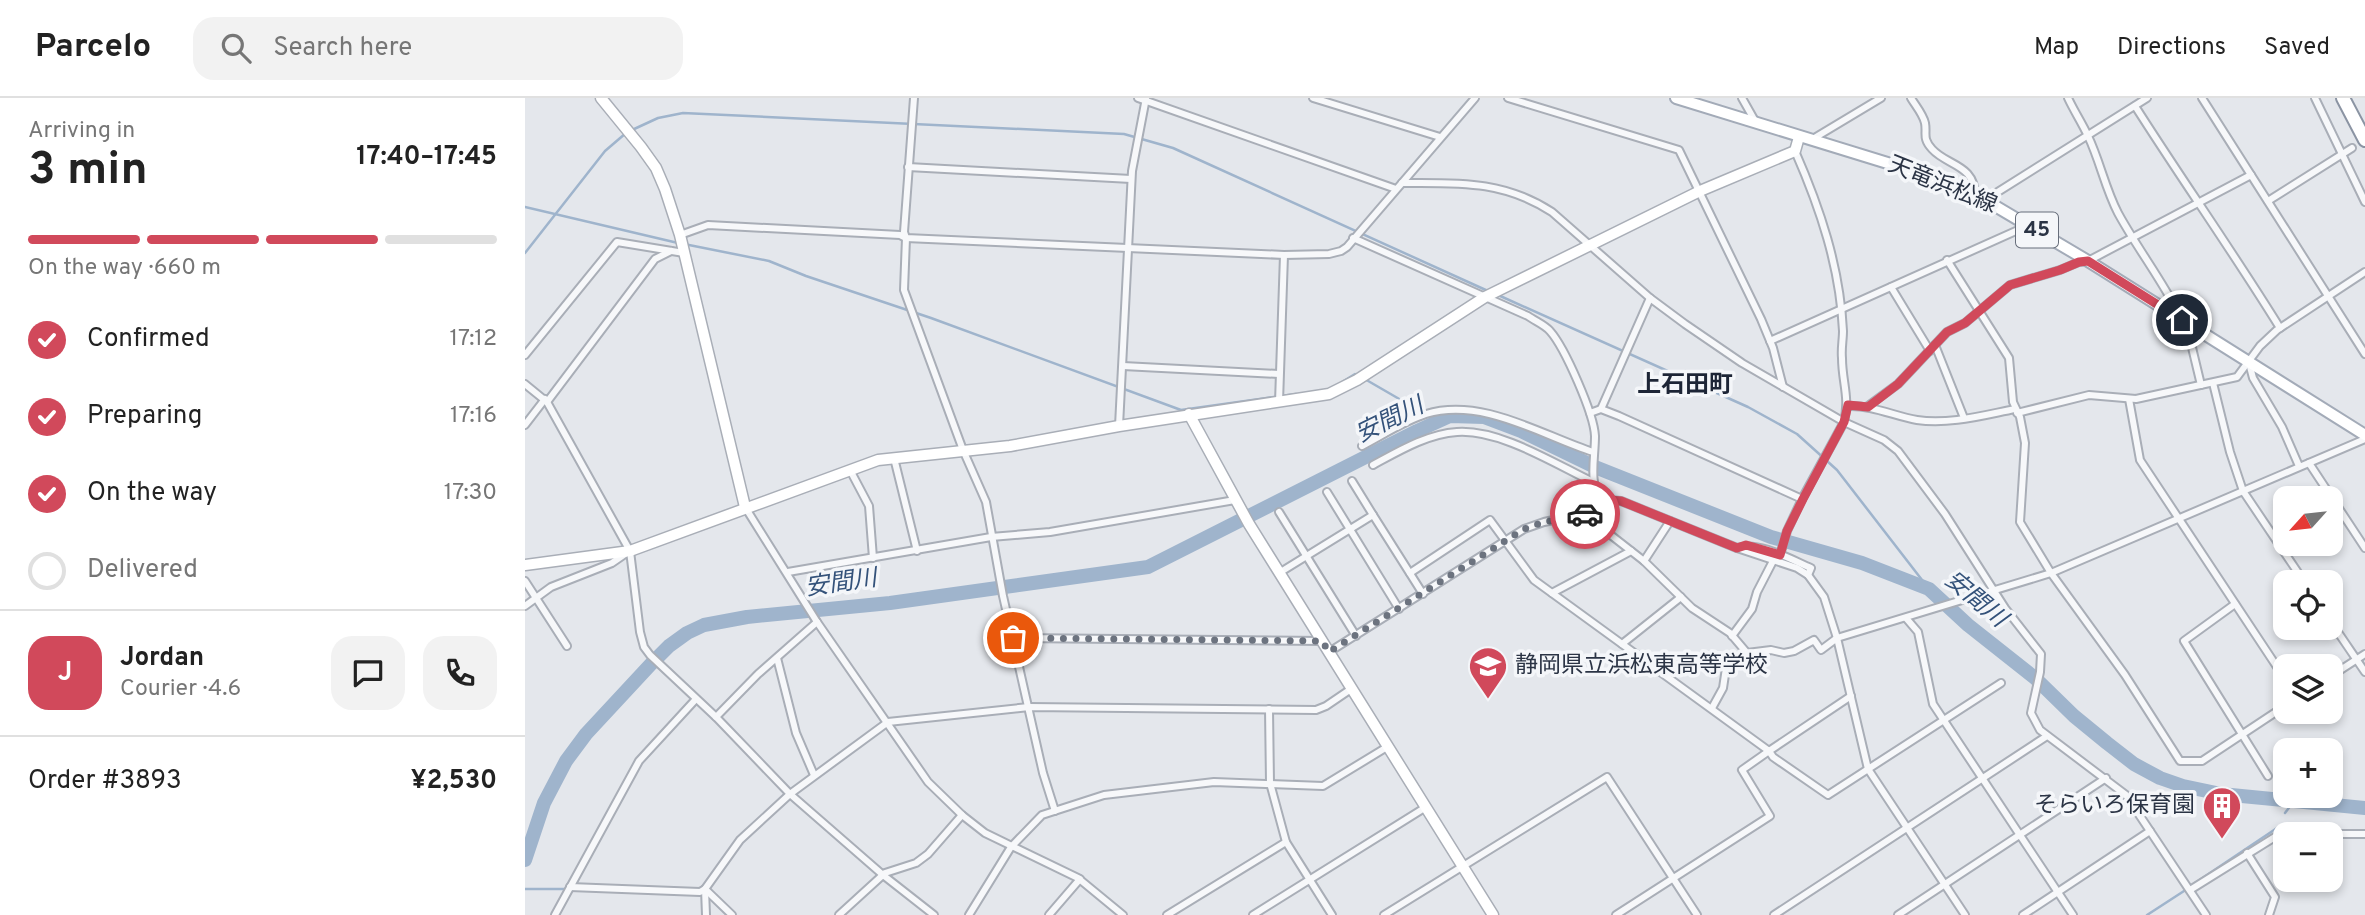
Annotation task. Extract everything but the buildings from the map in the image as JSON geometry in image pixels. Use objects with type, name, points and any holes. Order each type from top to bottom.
[{"type":"highway","points":[[2344,98],[2365,139]]},
{"type":"main road","name":"天竜浜松線","points":[[1676,98],[1701,102],[1799,137],[1907,169],[1980,198],[2088,261],[2365,437]]},
{"type":"street","points":[[600,98],[656,168],[665,189],[684,251],[745,507],[817,622],[928,782],[962,815],[1011,847],[1080,879],[1121,914]]},
{"type":"street","points":[[914,98],[904,232],[904,290],[963,450],[986,502],[1003,596],[1043,774],[1055,811]]},
{"type":"street","points":[[1138,98],[1396,189]]},
{"type":"street","points":[[1313,98],[1440,137]]},
{"type":"street","points":[[680,237],[708,225],[1128,249],[1283,255],[1329,254],[1341,251],[1475,98]]},
{"type":"street","points":[[1508,98],[1679,150],[1770,341],[1783,387]]},
{"type":"street","points":[[1742,98],[1756,123]]},
{"type":"street","points":[[1811,140],[1881,98]]},
{"type":"street","points":[[1911,98],[1925,123],[1924,133],[1929,146],[1967,173],[1980,198],[2088,136],[2147,98]]},
{"type":"street","points":[[2068,98],[2088,136],[2106,187],[2132,238],[2186,322],[2201,385]]},
{"type":"street","points":[[2202,98],[2365,354]]},
{"type":"street","points":[[2315,98],[2365,202]]},
{"type":"street","points":[[1119,426],[1131,180],[1146,99]]},
{"type":"street","points":[[2135,106],[2229,245],[2280,328]]},
{"type":"street","points":[[1780,554],[1787,531],[1844,422],[1848,405],[1841,360],[1841,311],[1831,252],[1822,217],[1795,151],[1799,137]]},
{"type":"street","points":[[2268,201],[2352,148]]},
{"type":"street","points":[[525,606],[551,587],[612,563],[630,551],[878,460],[1010,446],[1189,414],[1329,394],[1357,380],[1486,296],[1700,191],[1795,151]]},
{"type":"street","points":[[908,167],[1131,180]]},
{"type":"street","points":[[1868,407],[1898,384],[1947,332],[1965,323],[2010,285],[2088,261],[2251,175]]},
{"type":"street","points":[[1402,183],[1464,183],[1514,191],[1535,200],[1650,298],[1742,363],[1844,422],[1884,440],[1898,451],[1945,514],[1994,591],[2041,654],[2031,713],[2040,730],[2126,795],[2206,915]]},
{"type":"street","points":[[1770,341],[2028,225]]},
{"type":"street","points":[[1354,237],[1528,316],[1549,330],[1560,347],[1590,414],[1595,435],[1593,482],[1595,493],[1602,504]]},
{"type":"street","points":[[525,355],[617,242],[684,251]]},
{"type":"street","points":[[525,425],[655,259],[671,251]]},
{"type":"street","points":[[1279,402],[1283,255]]},
{"type":"street","points":[[1947,260],[2009,358],[2016,411],[2020,417],[2025,443],[2020,522],[2052,573],[2125,675],[2180,761],[2202,761],[2273,714]]},
{"type":"street","points":[[1848,405],[1868,407],[1920,420],[1964,418],[2016,411],[2088,396],[2129,399],[2237,377],[2260,346],[2280,328],[2365,272]]},
{"type":"street","points":[[1891,287],[1933,348],[1964,418]]},
{"type":"street","points":[[1590,414],[1601,409],[1650,298]]},
{"type":"street","points":[[2249,361],[2253,378],[2282,427],[2299,466]]},
{"type":"street","points":[[1123,366],[1279,374]]},
{"type":"street","points":[[2213,383],[2243,491],[2296,570]]},
{"type":"street","points":[[525,384],[546,400],[630,551],[641,632],[644,647],[650,655],[716,717],[790,794],[883,876],[935,915]]},
{"type":"street","points":[[2129,399],[2140,460],[2273,661]]},
{"type":"street","points":[[1601,409],[1803,499]]},
{"type":"street","points":[[1362,446],[1426,415],[1448,411],[1478,411],[1506,418],[1593,453]]},
{"type":"street","points":[[1189,414],[1249,524],[1493,915]]},
{"type":"street","points":[[1373,466],[1415,443],[1433,437],[1457,432],[1477,433],[1505,440],[1593,482]]},
{"type":"street","points":[[1712,708],[1723,688],[1726,668],[1734,659],[1747,653],[1771,650],[1784,653],[1794,651],[1814,640],[1821,650],[1837,638],[2052,573],[2365,437]]},
{"type":"street","points":[[894,458],[917,551]]},
{"type":"street","points":[[2309,463],[2365,548]]},
{"type":"street","points":[[850,470],[869,506],[873,558]]},
{"type":"street","points":[[1352,481],[1423,594]]},
{"type":"street","points":[[1327,492],[1399,609]]},
{"type":"street","points":[[1329,652],[1524,529],[1593,510],[1609,500],[1621,501],[1737,548],[1797,568],[1808,575],[1824,597],[1837,638],[1868,769],[1965,915]]},
{"type":"street","points":[[788,572],[991,537],[1050,532],[1238,504]]},
{"type":"street","points":[[1593,510],[1603,529],[1644,561],[1706,619],[1733,636],[1747,653]]},
{"type":"street","points":[[1279,512],[1356,636]]},
{"type":"street","points":[[1279,573],[1373,515]]},
{"type":"street","points":[[1410,573],[1490,520],[1534,580],[1712,708],[1769,751],[1773,757],[1828,794],[2001,683]]},
{"type":"street","points":[[1644,561],[1670,521]]},
{"type":"street","points":[[1737,548],[1746,545],[1780,554],[1811,568],[1808,575]]},
{"type":"street","points":[[525,565],[630,551]]},
{"type":"street","points":[[1552,593],[1631,551]]},
{"type":"street","points":[[1733,636],[1752,609],[1757,592],[1773,561]]},
{"type":"street","points":[[525,581],[567,646]]},
{"type":"street","points":[[1622,644],[1681,597]]},
{"type":"street","points":[[2235,604],[2184,641],[2268,776]]},
{"type":"street","points":[[1906,618],[1918,632],[1933,704],[2073,915]]},
{"type":"street","points":[[716,717],[817,622]]},
{"type":"street","points":[[1013,638],[1322,641]]},
{"type":"street","points":[[2343,640],[2365,672]]},
{"type":"street","points":[[2343,668],[2365,654]]},
{"type":"street","points":[[777,657],[796,733],[814,775]]},
{"type":"street","points":[[569,888],[700,892],[705,889],[733,848],[790,794],[888,722],[1029,707],[1316,710],[1351,689]]},
{"type":"street","points":[[1616,915],[1770,816],[1742,769],[1851,696]]},
{"type":"street","points":[[555,915],[639,761],[696,699]]},
{"type":"street","points":[[1269,709],[1270,783],[1286,842],[1332,915]]},
{"type":"street","points":[[1774,915],[2047,736]]},
{"type":"street","points":[[969,915],[1011,847],[1042,815],[1122,792],[1215,782],[1323,786],[1387,747]]},
{"type":"street","points":[[1384,915],[1607,777],[1697,915]]},
{"type":"street","points":[[1898,915],[2106,778]]},
{"type":"street","points":[[1253,915],[1426,807]]},
{"type":"street","points":[[839,915],[883,876],[916,863],[928,854],[962,815]]},
{"type":"street","points":[[2190,890],[2291,827],[2324,834],[2365,834]]},
{"type":"street","points":[[2023,915],[2150,831]]},
{"type":"street","points":[[1167,915],[1286,842]]},
{"type":"street","points":[[2247,853],[2275,897],[2269,915]]},
{"type":"street","points":[[1049,915],[1080,879]]},
{"type":"street","points":[[705,889],[706,915]]},
{"type":"street","points":[[705,889],[732,915]]},
{"type":"waterway","points":[[632,130],[658,118],[683,113],[1124,134],[1173,148],[1488,291]]},
{"type":"waterway","points":[[525,253],[605,151],[626,133]]},
{"type":"waterway","points":[[525,207],[678,243]]},
{"type":"waterway","points":[[684,244],[769,261],[1181,410],[1296,394]]},
{"type":"waterway","points":[[1498,295],[1748,407],[1797,434],[1837,470],[1929,589]]},
{"type":"waterway","points":[[1342,382],[1357,375]]},
{"type":"waterway","points":[[1363,378],[1401,400],[1423,406]]},
{"type":"waterway","name":"安間川","points":[[525,860],[544,803],[566,761],[586,734],[651,664],[687,633],[704,625],[747,617],[890,603],[1148,567],[1450,416],[1484,417],[1521,431],[1595,467],[1771,537],[1862,563],[1929,589],[1968,625],[2035,678],[2074,716],[2134,764],[2160,778],[2221,794],[2365,808]]},
{"type":"waterway","points":[[2285,813],[2289,808]]},
{"type":"waterway","points":[[2195,883],[2273,831]]},
{"type":"waterway","points":[[525,889],[567,889]]},
{"type":"waterway","points":[[2147,915],[2184,891]]},
{"type":"way so far","points":[[1013,638],[1322,641],[1329,652],[1524,529],[1585,514]]},
{"type":"place","name":"静岡県立浜松東高等学校","points":[[1488,700]]},
{"type":"place","name":"そらいろ保育園","points":[[2222,840]]},
{"type":"district","name":"上石田町","points":[[1685,386]]},
{"type":"route","points":[[1585,514],[1609,500],[1621,501],[1737,548],[1746,545],[1780,555],[1787,531],[1844,422],[1848,405],[1868,407],[1898,384],[1947,332],[1965,323],[2010,285],[2088,261],[2182,320]]}]
